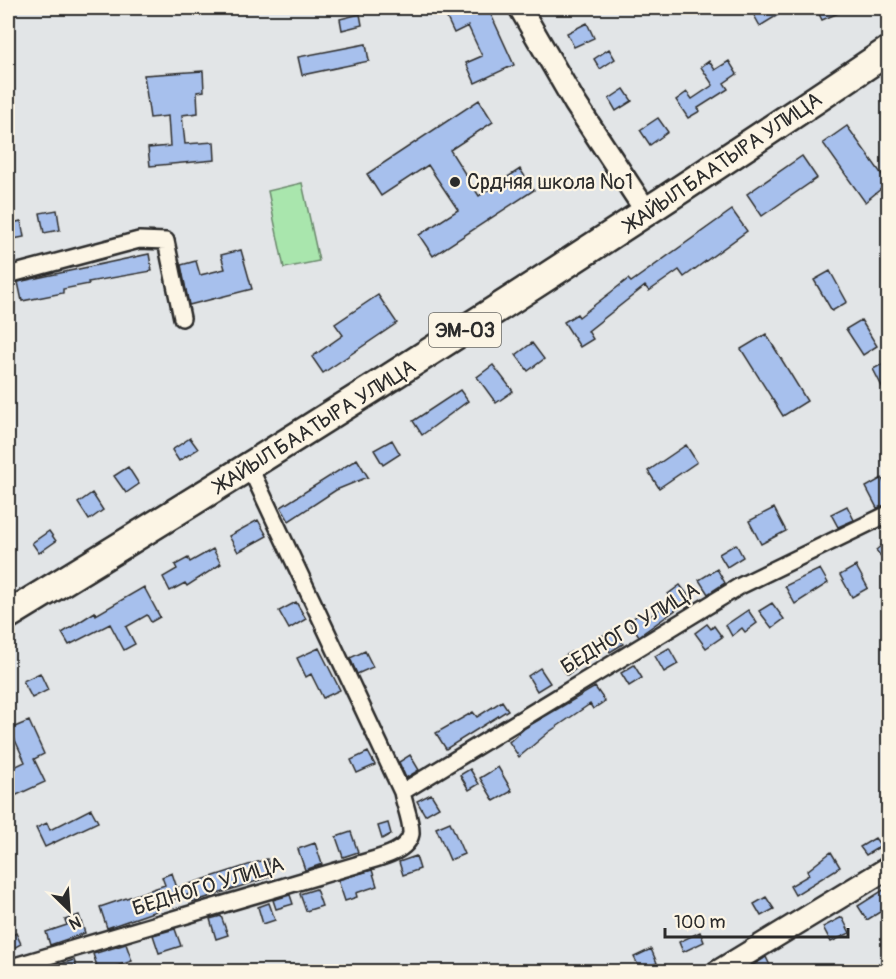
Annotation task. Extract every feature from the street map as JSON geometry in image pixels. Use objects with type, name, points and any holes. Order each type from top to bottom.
[{"type":"highway","name":"ЖАЙЫЛ БААТЫРА УЛИЦА","points":[[8,615],[250,468],[642,204],[888,51]]},
{"type":"street","points":[[520,8],[575,103],[642,204]]},
{"type":"street","points":[[8,275],[139,240],[166,241],[182,318]]},
{"type":"street","points":[[250,468],[402,792]]},
{"type":"street","name":"БЕДНОГО УЛИЦА","points":[[8,968],[399,850],[407,842],[411,833],[402,792],[740,586],[888,514]]},
{"type":"street","points":[[717,972],[888,868]]},
{"type":"green space","points":[[302,183],[319,261],[284,268],[268,191]]},
{"type":"building","points":[[454,8],[488,8],[514,65],[475,83],[466,63],[482,56],[468,26],[454,33],[444,12]]},
{"type":"building","points":[[750,8],[774,8],[778,15],[760,26]]},
{"type":"building","points":[[816,8],[850,8],[822,20]]},
{"type":"building","points":[[360,14],[362,25],[342,30],[340,19]]},
{"type":"building","points":[[587,23],[594,38],[574,47],[567,33]]},
{"type":"building","points":[[366,44],[369,61],[302,75],[298,57]]},
{"type":"building","points":[[609,49],[615,59],[600,69],[594,59]]},
{"type":"building","points":[[709,61],[715,70],[729,61],[737,74],[724,83],[728,89],[698,108],[700,111],[688,118],[676,100],[687,92],[692,99],[713,85],[701,67]]},
{"type":"building","points":[[203,71],[204,91],[197,92],[198,113],[182,115],[185,144],[214,142],[215,160],[150,166],[148,148],[170,146],[168,116],[150,118],[144,75]]},
{"type":"building","points":[[624,89],[632,101],[616,111],[609,99]]},
{"type":"building","name":"Срдняя школа №1","points":[[479,100],[493,122],[450,150],[479,196],[520,169],[534,190],[433,256],[419,235],[458,210],[428,165],[381,196],[367,174]]},
{"type":"building","points":[[658,118],[668,132],[650,145],[640,130]]},
{"type":"building","points":[[847,126],[888,183],[865,202],[823,143]]},
{"type":"building","points":[[802,156],[817,178],[762,216],[747,194]]},
{"type":"building","points":[[57,210],[60,230],[44,233],[40,213]]},
{"type":"building","points":[[732,210],[747,231],[684,277],[679,270],[649,291],[645,286],[588,331],[593,339],[580,347],[564,322],[577,314],[579,317],[628,279],[631,282]]},
{"type":"building","points":[[21,221],[24,237],[8,240],[8,224]]},
{"type":"building","points":[[241,250],[252,289],[189,305],[181,265],[196,261],[200,275],[225,269],[221,255]]},
{"type":"building","points":[[149,254],[152,271],[88,282],[89,284],[63,289],[63,293],[22,301],[18,282]]},
{"type":"building","points":[[830,271],[847,302],[832,311],[814,280]]},
{"type":"building","points":[[378,295],[397,323],[323,373],[312,357],[343,335],[335,324]]},
{"type":"building","points":[[861,320],[877,346],[863,355],[846,329]]},
{"type":"building","points":[[766,334],[807,401],[783,416],[741,349]]},
{"type":"building","points":[[532,343],[544,359],[528,371],[516,355]]},
{"type":"building","points":[[888,361],[888,398],[873,369]]},
{"type":"building","points":[[493,365],[513,391],[496,403],[477,377]]},
{"type":"building","points":[[460,390],[468,401],[422,435],[413,421]]},
{"type":"building","points":[[190,438],[198,449],[179,461],[172,450]]},
{"type":"building","points":[[392,440],[400,454],[383,465],[374,450]]},
{"type":"building","points":[[686,445],[697,462],[659,488],[648,471]]},
{"type":"building","points":[[357,459],[368,477],[336,490],[289,521],[281,507]]},
{"type":"building","points":[[128,467],[139,484],[126,493],[114,476]]},
{"type":"building","points":[[882,478],[888,491],[888,504],[877,508],[866,487]]},
{"type":"building","points":[[92,493],[103,510],[89,520],[78,503]]},
{"type":"building","points":[[847,506],[854,520],[838,527],[831,514]]},
{"type":"building","points":[[774,508],[786,531],[761,544],[749,521]]},
{"type":"building","points":[[258,520],[267,536],[238,552],[229,536]]},
{"type":"building","points":[[49,531],[56,541],[39,553],[32,543]]},
{"type":"building","points":[[888,540],[888,555],[883,559],[876,550]]},
{"type":"building","points":[[736,544],[743,557],[727,567],[719,554]]},
{"type":"building","points":[[213,549],[221,564],[187,586],[185,583],[170,591],[163,577],[177,569],[175,565],[188,558],[190,562]]},
{"type":"building","points":[[856,566],[868,588],[852,597],[840,575]]},
{"type":"building","points":[[717,569],[725,583],[708,594],[699,580]]},
{"type":"building","points":[[820,569],[828,583],[795,604],[785,586]]},
{"type":"building","points":[[680,585],[691,599],[639,636],[629,621],[641,613],[646,620],[672,599],[668,594]]},
{"type":"building","points":[[144,587],[160,617],[151,622],[147,615],[126,627],[135,644],[124,650],[110,624],[69,645],[62,633],[95,612],[96,615]]},
{"type":"building","points":[[296,602],[306,619],[289,629],[279,611]]},
{"type":"building","points":[[772,603],[784,619],[772,628],[759,611]]},
{"type":"building","points":[[748,610],[757,623],[745,632],[742,628],[732,636],[726,625]]},
{"type":"building","points":[[707,624],[711,629],[714,626],[722,637],[706,648],[695,633]]},
{"type":"building","points":[[615,629],[623,644],[610,652],[602,636]]},
{"type":"building","points":[[319,648],[340,690],[323,698],[311,674],[306,677],[297,658]]},
{"type":"building","points":[[669,648],[678,664],[664,672],[655,656]]},
{"type":"building","points":[[365,651],[373,667],[357,674],[350,658]]},
{"type":"building","points":[[571,652],[580,666],[567,675],[558,661]]},
{"type":"building","points":[[634,665],[642,678],[629,686],[621,673]]},
{"type":"building","points":[[540,668],[550,683],[537,691],[528,676]]},
{"type":"building","points":[[40,673],[48,690],[32,698],[23,681]]},
{"type":"building","points":[[595,687],[605,701],[593,709],[590,704],[549,732],[519,757],[509,742],[525,728]]},
{"type":"building","points":[[502,701],[508,710],[446,749],[436,733],[473,712],[477,717]]},
{"type":"building","points":[[29,721],[44,754],[34,759],[45,782],[8,799],[8,770],[25,762],[10,729]]},
{"type":"building","points":[[368,752],[375,765],[357,773],[351,760]]},
{"type":"building","points":[[410,755],[419,770],[406,778],[399,762]]},
{"type":"building","points":[[498,767],[512,791],[494,801],[480,778]]},
{"type":"building","points":[[470,769],[479,784],[469,790],[460,775]]},
{"type":"building","points":[[431,794],[439,807],[425,815],[417,801]]},
{"type":"building","points":[[91,809],[98,822],[45,847],[36,828],[47,823],[50,830]]},
{"type":"building","points":[[450,822],[464,854],[450,860],[436,828]]},
{"type":"building","points":[[388,823],[391,834],[382,839],[378,826]]},
{"type":"building","points":[[351,832],[358,852],[343,857],[336,837]]},
{"type":"building","points":[[875,838],[881,846],[866,855],[860,847]]},
{"type":"building","points":[[315,843],[322,864],[305,870],[298,849]]},
{"type":"building","points":[[831,852],[840,867],[795,895],[790,886],[809,875],[807,871]]},
{"type":"building","points":[[416,856],[420,869],[403,875],[399,862]]},
{"type":"building","points":[[267,859],[272,876],[193,902],[190,894],[154,906],[156,911],[107,928],[100,907],[165,885],[162,877],[172,873],[177,888]]},
{"type":"building","points":[[372,870],[377,886],[356,893],[357,897],[345,901],[338,880]]},
{"type":"building","points":[[888,887],[888,907],[867,920],[858,906]]},
{"type":"building","points":[[316,889],[322,906],[306,911],[300,894]]},
{"type":"building","points":[[290,895],[293,904],[276,909],[273,900]]},
{"type":"building","points":[[766,897],[774,909],[761,916],[754,904]]},
{"type":"building","points":[[269,903],[275,920],[263,924],[258,907]]},
{"type":"building","points":[[79,915],[85,933],[50,945],[46,932],[67,925],[65,920]]},
{"type":"building","points":[[221,916],[228,935],[216,939],[210,919]]},
{"type":"building","points":[[842,917],[850,933],[831,942],[823,927]]},
{"type":"building","points":[[175,929],[181,946],[159,953],[153,935]]},
{"type":"building","points":[[700,932],[704,942],[683,952],[679,942]]},
{"type":"building","points":[[16,933],[21,944],[8,951],[8,938]]},
{"type":"building","points":[[126,944],[132,961],[99,972],[93,954]]},
{"type":"building","points":[[651,949],[657,963],[641,971],[634,957]]},
{"type":"building","points":[[766,957],[773,972],[742,972],[763,959]]},
{"type":"building","points":[[74,960],[78,972],[45,972],[45,969]]},
{"type":"place","name":"Срдняя школа №1","points":[[455,182]]}]
